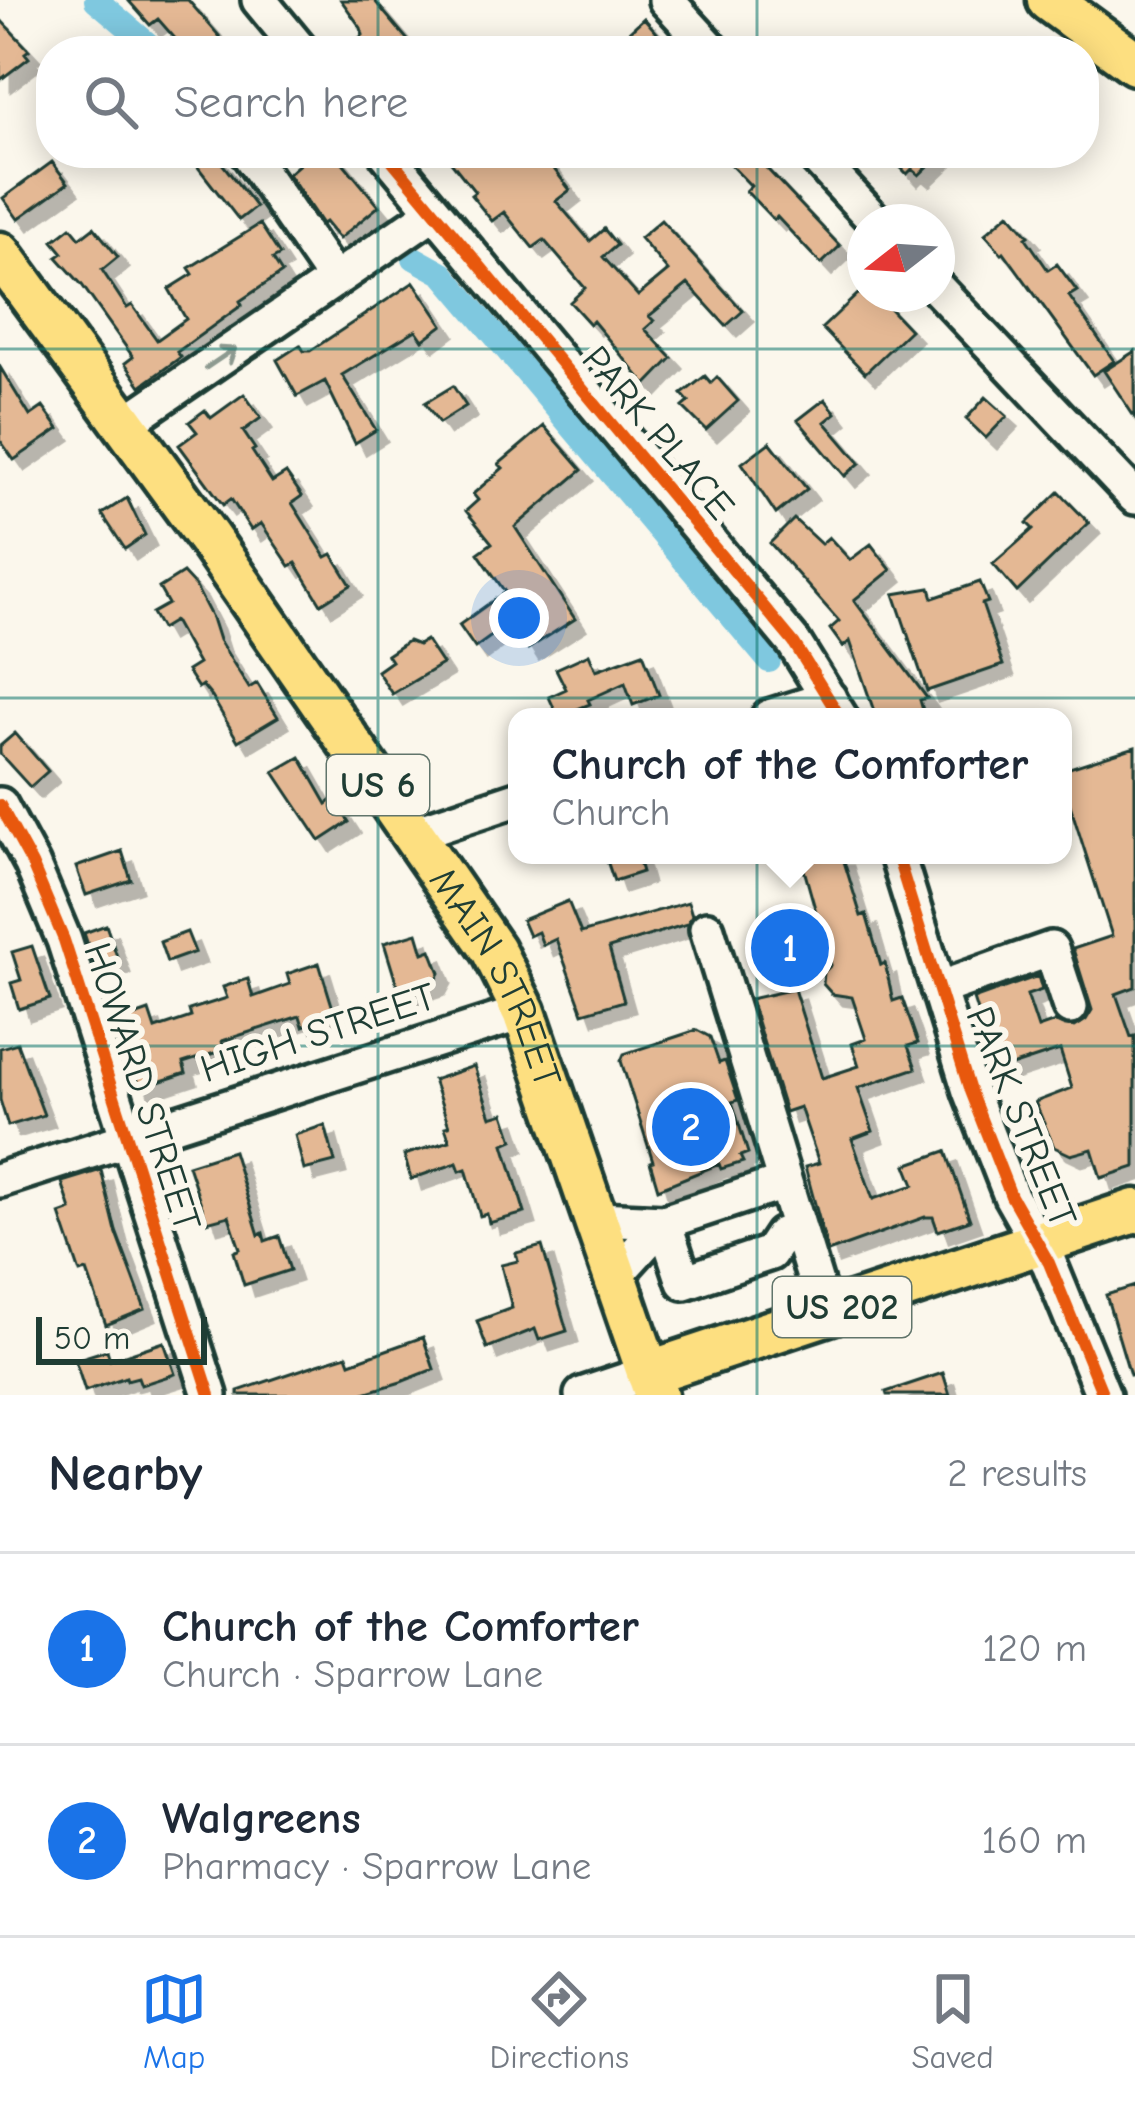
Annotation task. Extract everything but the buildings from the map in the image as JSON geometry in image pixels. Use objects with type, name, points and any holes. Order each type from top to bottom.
[{"type":"main road","points":[[1048,0],[1098,36]]},
{"type":"main road","points":[[1099,37],[1135,63]]},
{"type":"main road","name":"MAIN STREET","points":[[0,254],[493,950],[524,1012],[652,1384]]},
{"type":"main road","name":"US 202","points":[[652,1384],[825,1313],[1135,1211]]},
{"type":"street","points":[[259,0],[289,36]]},
{"type":"street","points":[[666,0],[698,36]]},
{"type":"street","points":[[258,168],[335,280]]},
{"type":"street","points":[[124,424],[434,212],[398,168]]},
{"type":"street","points":[[826,168],[859,204]]},
{"type":"street","name":"PARK PLACE","points":[[434,212],[794,644],[835,707]]},
{"type":"street","points":[[955,307],[1135,496]]},
{"type":"street","points":[[412,834],[508,803]]},
{"type":"street","name":"HOWARD STREET","points":[[0,805],[64,940],[210,1395]]},
{"type":"street","name":"PARK STREET","points":[[900,864],[970,1091],[1011,1196],[1049,1263],[1103,1395]]},
{"type":"street","points":[[707,929],[825,1313]]},
{"type":"street","points":[[938,988],[1051,949],[1070,1007]]},
{"type":"street","name":"HIGH STREET","points":[[0,1180],[524,1012]]},
{"type":"street","points":[[598,1219],[664,1222],[783,1183]]},
{"type":"street","points":[[664,1222],[684,1282],[770,1253],[782,1235],[799,1229]]},
{"type":"street","points":[[616,1275],[664,1222]]},
{"type":"street","points":[[582,1395],[652,1384]]},
{"type":"waterway","points":[[96,0],[138,36]]},
{"type":"waterway","points":[[414,258],[443,274],[769,661]]},
{"type":"cycle path","points":[[398,168],[794,643],[834,708]]},
{"type":"cycle path","points":[[0,805],[32,864],[64,940],[210,1395]]},
{"type":"cycle path","points":[[900,864],[970,1091],[1011,1196],[1049,1263],[1103,1395]]},
{"type":"place","name":"Church of the Comforter","points":[[790,948]]},
{"type":"place","name":"Walgreens","points":[[691,1127]]}]
